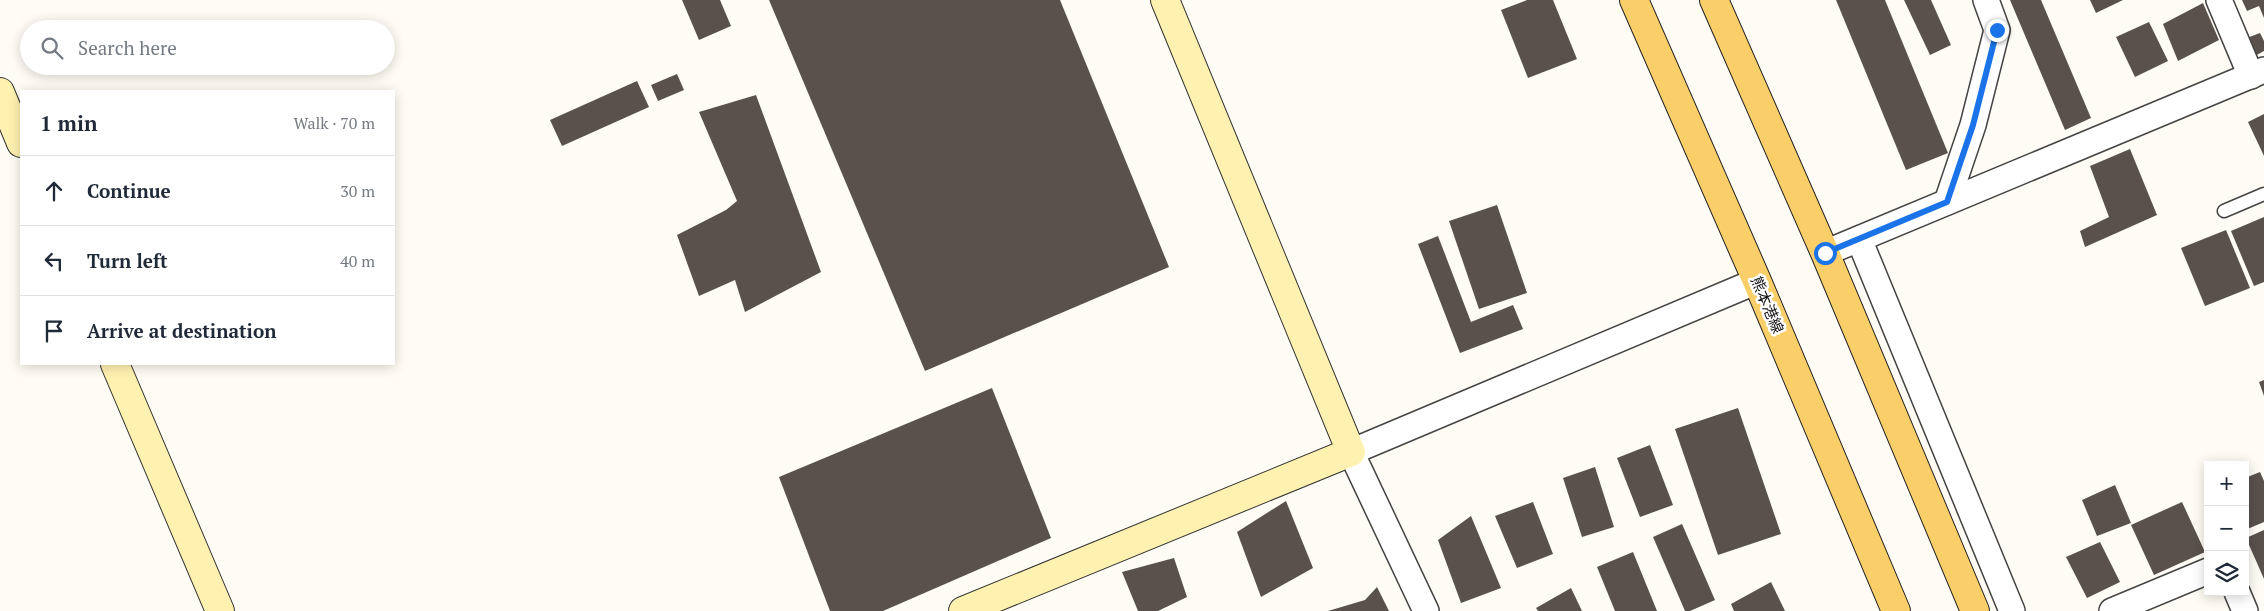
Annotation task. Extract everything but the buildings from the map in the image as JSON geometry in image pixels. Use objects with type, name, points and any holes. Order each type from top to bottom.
[{"type":"main road","name":"熊本港線","points":[[1634,0],[1757,280],[1896,611]]},
{"type":"main road","points":[[1714,0],[1825,253],[1974,611]]},
{"type":"street","points":[[1165,0],[1351,452],[1426,611]]},
{"type":"street","points":[[1947,202],[1973,125],[1997,30],[1986,0]]},
{"type":"street","points":[[1825,253],[2257,73],[2218,0]]},
{"type":"street","points":[[0,92],[20,140]]},
{"type":"street","points":[[1859,239],[2012,611]]},
{"type":"street","points":[[963,611],[1351,452],[1757,280]]},
{"type":"street","points":[[115,365],[220,611]]},
{"type":"street","points":[[2112,611],[2204,573]]},
{"type":"street","points":[[2239,596],[2245,611]]},
{"type":"lane","points":[[2224,211],[2264,194]]},
{"type":"route","points":[[1825,253],[1947,202],[1973,125],[1997,30]]}]
